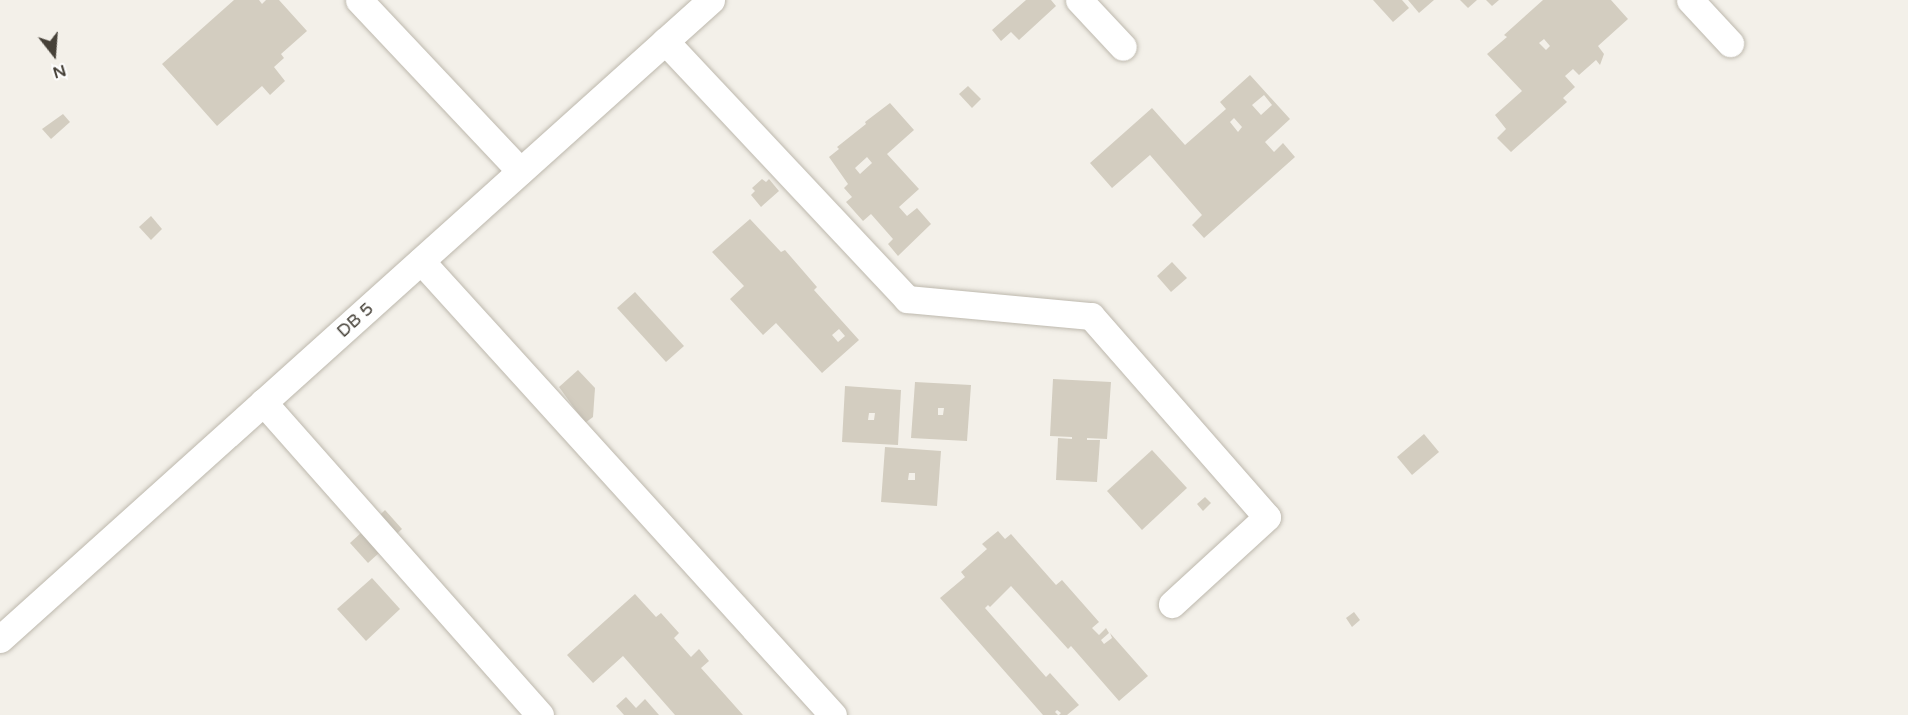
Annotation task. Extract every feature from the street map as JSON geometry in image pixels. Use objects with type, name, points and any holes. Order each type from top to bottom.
[{"type":"street","points":[[359,0],[520,171]]},
{"type":"street","name":"DB 5","points":[[0,639],[711,0]]},
{"type":"street","points":[[1079,0],[1123,46]]},
{"type":"street","points":[[1690,0],[1730,43]]},
{"type":"street","points":[[665,41],[907,299],[1091,316],[1267,517],[1172,604]]},
{"type":"street","points":[[421,261],[833,715]]},
{"type":"street","points":[[263,402],[540,715]]},
{"type":"building","points":[[234,0],[259,0],[262,4],[266,0],[279,0],[307,31],[281,54],[284,58],[274,67],[285,81],[270,95],[262,86],[217,126],[162,64]]},
{"type":"building","points":[[1026,0],[1051,0],[1056,6],[1019,40],[1011,32],[1001,41],[992,30]]},
{"type":"building","points":[[1373,0],[1402,0],[1409,8],[1393,22]]},
{"type":"building","points":[[1408,0],[1434,0],[1419,13]]},
{"type":"building","points":[[1460,0],[1477,0],[1468,8]]},
{"type":"building","points":[[1486,0],[1499,0],[1492,6]]},
{"type":"building","points":[[1543,0],[1611,0],[1628,19],[1598,46],[1604,54],[1600,65],[1596,60],[1579,75],[1573,69],[1565,76],[1575,87],[1563,98],[1567,102],[1511,152],[1497,138],[1506,129],[1495,115],[1522,91],[1487,54],[1507,37],[1504,35]],"holes":[[[1544,39],[1550,46],[1546,50],[1539,43]]]},
{"type":"building","points":[[1250,75],[1290,119],[1265,142],[1274,152],[1283,143],[1295,157],[1204,238],[1192,225],[1202,215],[1150,155],[1112,188],[1090,163],[1152,108],[1185,145],[1226,109],[1220,102]],"holes":[[[1264,95],[1272,105],[1261,115],[1252,105]],[[1234,118],[1242,127],[1238,132],[1230,122]]]},
{"type":"building","points":[[968,86],[981,99],[972,108],[959,94]]},
{"type":"building","points":[[890,103],[914,130],[887,154],[919,189],[899,207],[907,216],[917,208],[931,224],[898,256],[888,244],[893,239],[871,214],[863,221],[846,202],[852,197],[844,188],[848,184],[829,157],[839,149],[837,147],[866,124],[865,122]],"holes":[[[867,157],[872,163],[860,174],[855,168]]]},
{"type":"building","points":[[63,114],[70,122],[51,139],[42,129]]},
{"type":"building","points":[[762,179],[766,182],[769,179],[779,191],[761,207],[751,195],[755,191],[752,188]]},
{"type":"building","points":[[151,216],[162,229],[151,240],[139,227]]},
{"type":"building","points":[[750,219],[781,252],[785,250],[817,287],[814,290],[859,340],[822,373],[776,323],[763,335],[730,299],[744,286],[712,252]],"holes":[[[839,329],[845,336],[838,342],[832,335]]]},
{"type":"building","points":[[1172,262],[1187,278],[1171,292],[1157,276]]},
{"type":"building","points":[[635,292],[684,346],[666,362],[617,308]]},
{"type":"building","points":[[578,370],[595,388],[593,417],[585,423],[559,387]]},
{"type":"building","points":[[1053,379],[1111,382],[1107,439],[1087,438],[1087,440],[1100,440],[1097,482],[1056,480],[1058,438],[1072,439],[1072,437],[1050,436]]},
{"type":"building","points":[[915,382],[971,385],[967,441],[911,438]],"holes":[[[938,408],[944,408],[943,415],[938,415]]]},
{"type":"building","points":[[845,386],[901,390],[898,445],[842,442]],"holes":[[[869,413],[875,413],[874,420],[868,420]]]},
{"type":"building","points":[[1424,434],[1439,452],[1412,475],[1397,457]]},
{"type":"building","points":[[885,447],[941,451],[937,506],[881,502]],"holes":[[[909,473],[915,473],[915,480],[908,480]]]},
{"type":"building","points":[[1152,450],[1187,488],[1142,530],[1107,491]]},
{"type":"building","points":[[1205,497],[1211,503],[1203,511],[1197,504]]},
{"type":"building","points":[[385,510],[402,529],[390,540],[373,522]]},
{"type":"building","points":[[998,531],[1005,539],[1011,534],[1056,585],[1062,580],[1099,622],[1092,628],[1099,635],[1106,628],[1109,633],[1101,640],[1104,644],[1112,638],[1110,633],[1148,676],[1119,701],[1071,646],[1068,649],[1011,586],[990,607],[988,605],[985,608],[1046,677],[1050,673],[1079,705],[1067,715],[1059,715],[1061,713],[1057,710],[1055,712],[1058,715],[1043,715],[940,598],[965,577],[961,572],[987,549],[982,544]]},
{"type":"building","points":[[362,532],[380,552],[368,563],[350,543]]},
{"type":"building","points":[[372,578],[400,609],[366,641],[337,609]]},
{"type":"building","points":[[635,594],[656,617],[661,613],[679,633],[674,638],[691,657],[699,649],[709,661],[701,668],[743,715],[675,715],[623,656],[593,683],[567,655]]},
{"type":"building","points":[[1354,612],[1360,620],[1352,627],[1346,618]]},
{"type":"building","points":[[626,697],[636,708],[645,699],[659,715],[624,715],[616,706]]}]
